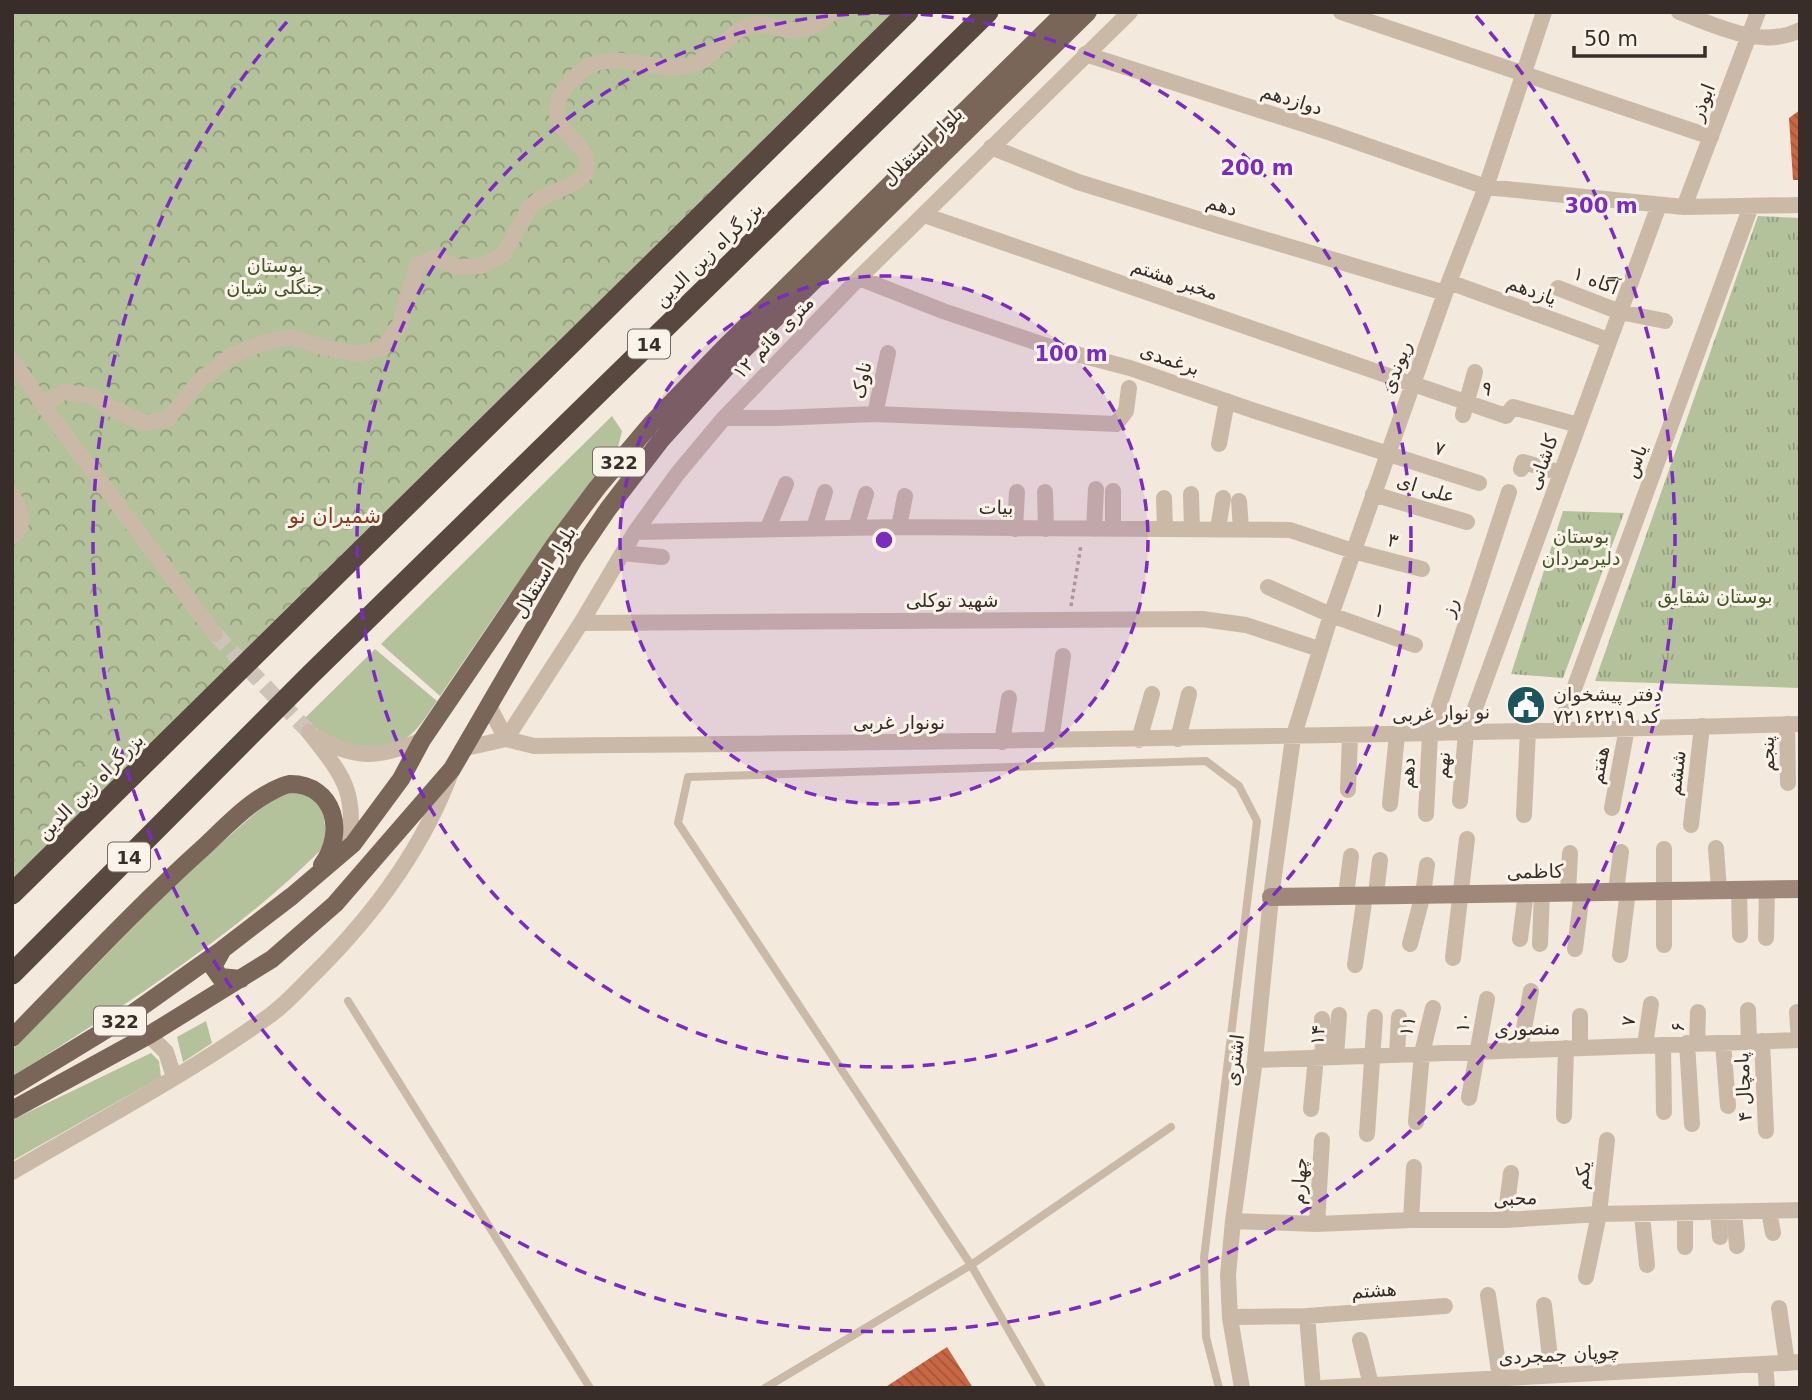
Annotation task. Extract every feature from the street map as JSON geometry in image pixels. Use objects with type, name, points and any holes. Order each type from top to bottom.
[{"type":"highway","name":"بزرگراه زین الدین","points":[[12,894],[908,12]]},
{"type":"highway","name":"بزرگراه زین الدین","points":[[12,974],[310,675],[988,12]]},
{"type":"main road","name":"بلوار استقلال","points":[[12,1087],[130,1015],[223,949],[349,848],[379,812],[422,740],[516,601],[590,498],[651,424],[723,349],[1065,12]]},
{"type":"main road","name":"بلوار استقلال","points":[[12,1110],[149,1035],[242,979],[272,959],[335,904],[453,769],[574,559],[661,440],[735,358],[1088,12]]},
{"type":"main road","points":[[516,601],[526,595],[533,595],[542,605],[543,613]]},
{"type":"main road","points":[[12,1038],[177,872],[262,796],[287,784],[312,788],[328,803],[335,827],[335,841],[329,857],[312,879]]},
{"type":"main road","points":[[223,949],[213,967],[220,977],[242,979]]},
{"type":"street","points":[[43,405],[63,392],[82,394],[92,396],[112,409],[145,423],[168,419],[200,380],[231,356],[265,342],[291,337],[358,354],[383,348],[400,324],[417,265],[436,258],[457,267],[481,266],[504,254],[530,208],[541,198],[575,183],[587,172],[586,155],[570,138],[558,118],[558,101],[568,84],[585,68],[610,61],[673,68],[694,65],[711,55],[735,33],[751,25],[766,24],[789,30],[808,28],[823,22],[832,12]]},
{"type":"street","name":"۱۲ متری قائم","points":[[506,739],[581,623],[635,531],[678,473],[724,418],[859,278],[1130,12]]},
{"type":"street","points":[[1341,12],[1711,137]]},
{"type":"street","name":"ریوندی","points":[[1293,738],[1319,649],[1373,494],[1417,386],[1447,287],[1486,187],[1544,12]]},
{"type":"street","points":[[1679,12],[1749,37],[1780,38],[1800,30]]},
{"type":"street","name":"ابوذر","points":[[1684,207],[1758,12]]},
{"type":"street","name":"دوازدهم","points":[[1085,54],[1331,133],[1486,187],[1684,207],[1800,205]]},
{"type":"street","name":"دهم","points":[[991,147],[1078,182],[1220,226],[1447,287]]},
{"type":"street","name":"کاشانی","points":[[1466,733],[1658,205]]},
{"type":"street","name":"یاس","points":[[1559,730],[1751,206]]},
{"type":"street","name":"مخبر هشتم","points":[[923,215],[1417,386]]},
{"type":"street","name":"برغمدی","points":[[859,278],[943,311],[1053,348],[1130,368],[1388,454]]},
{"type":"street","name":"یازدهم","points":[[1447,287],[1600,337]]},
{"type":"street","name":"آگاه ۱","points":[[1558,288],[1620,312],[1665,321]]},
{"type":"street","name":"ناوک","points":[[875,414],[888,354]]},
{"type":"street","points":[[12,360],[215,634]]},
{"type":"street","points":[[1464,409],[1475,372]]},
{"type":"street","name":"۹","points":[[1417,386],[1464,409],[1506,416],[1513,407],[1578,425]]},
{"type":"street","points":[[724,418],[875,414],[1116,424],[1126,411],[1129,388]]},
{"type":"street","points":[[1219,444],[1227,401]]},
{"type":"street","name":"۷","points":[[1388,454],[1479,482]]},
{"type":"street","points":[[1521,469],[1523,461],[1561,473]]},
{"type":"street","points":[[768,528],[786,484]]},
{"type":"street","points":[[1089,529],[1096,489]]},
{"type":"street","points":[[1112,491],[1113,529]]},
{"type":"street","points":[[814,528],[825,492]]},
{"type":"street","points":[[1015,529],[1017,492]]},
{"type":"street","points":[[1045,492],[1046,529]]},
{"type":"street","name":"رز","points":[[1430,734],[1508,492]]},
{"type":"street","points":[[856,528],[866,494]]},
{"type":"street","points":[[1191,494],[1192,529]]},
{"type":"street","name":"علی ای","points":[[1373,494],[1467,522]]},
{"type":"street","points":[[12,495],[22,516],[22,524],[12,536]]},
{"type":"street","points":[[899,527],[905,496]]},
{"type":"street","points":[[1164,498],[1165,529]]},
{"type":"street","points":[[1218,529],[1231,500],[1241,529]]},
{"type":"street","name":"بیات","points":[[635,531],[899,527],[1290,530],[1353,551]]},
{"type":"street","name":"۳","points":[[1353,551],[1422,569]]},
{"type":"street","points":[[622,553],[662,557]]},
{"type":"street","name":"۱","points":[[1268,587],[1331,615],[1415,645]]},
{"type":"street","name":"شهید توکلی","points":[[581,623],[1202,619],[1246,625],[1319,649]]},
{"type":"street","points":[[1051,741],[1063,656]]},
{"type":"street","points":[[1139,740],[1152,694]]},
{"type":"street","points":[[1178,739],[1189,694]]},
{"type":"street","points":[[1002,742],[1009,698]]},
{"type":"street","points":[[466,748],[506,739],[489,706]]},
{"type":"street","name":"نو نوار غربی","points":[[1293,738],[1793,724]]},
{"type":"street","name":"پنجم","points":[[1788,783],[1793,724]]},
{"type":"street","name":"ششم","points":[[1691,825],[1702,726]]},
{"type":"street","name":"هفتم","points":[[1612,808],[1627,728]]},
{"type":"street","points":[[1524,815],[1528,731]]},
{"type":"street","points":[[349,848],[352,804],[345,782],[309,732],[347,753],[362,755],[400,750],[422,740]]},
{"type":"street","name":"نهم","points":[[1460,801],[1466,733]]},
{"type":"street","name":"دهم","points":[[1426,814],[1430,734]]},
{"type":"street","points":[[1390,804],[1396,735]]},
{"type":"street","points":[[1348,790],[1350,736]]},
{"type":"street","name":"نونوار غربی","points":[[506,739],[534,746],[1293,738]]},
{"type":"street","name":"اشتری","points":[[1242,1388],[1230,1318],[1228,1286],[1233,1221],[1255,1060],[1271,897],[1293,738]]},
{"type":"street","points":[[12,1171],[174,1077],[265,1020],[336,953],[406,864],[438,808],[453,769]]},
{"type":"street","points":[[1453,958],[1467,839]]},
{"type":"street","points":[[1716,848],[1719,890]]},
{"type":"street","points":[[1664,849],[1664,945]]},
{"type":"street","points":[[1620,955],[1621,852]]},
{"type":"street","points":[[1570,853],[1575,892],[1575,949]]},
{"type":"street","points":[[1346,895],[1351,856]]},
{"type":"street","points":[[1354,965],[1380,860]]},
{"type":"street","points":[[1410,944],[1423,894],[1427,865]]},
{"type":"street","points":[[1739,889],[1740,935]]},
{"type":"street","points":[[1766,938],[1767,889]]},
{"type":"street","name":"کاظمی","points":[[1271,897],[1800,889]]},
{"type":"street","points":[[1520,939],[1534,892]]},
{"type":"street","points":[[1534,892],[1540,944]]},
{"type":"street","points":[[1520,1050],[1531,991]]},
{"type":"street","name":"۱۰","points":[[1469,1098],[1488,999]]},
{"type":"street","name":"۷","points":[[1645,1045],[1651,1004]]},
{"type":"street","name":"۱۱","points":[[1416,1122],[1422,1053],[1433,1008]]},
{"type":"street","points":[[1748,1010],[1756,1041]]},
{"type":"street","name":"۶","points":[[1692,1124],[1692,1043],[1698,1012]]},
{"type":"street","points":[[1797,1012],[1799,1040]]},
{"type":"street","name":"۱۴","points":[[1325,1057],[1339,1015]]},
{"type":"street","points":[[1564,1116],[1580,1016]]},
{"type":"street","points":[[1367,1134],[1375,1017]]},
{"type":"street","points":[[1397,1054],[1399,1017]]},
{"type":"street","points":[[1311,1109],[1325,1057],[1322,1019]]},
{"type":"street","points":[[149,1035],[166,1052],[174,1077]]},
{"type":"street","name":"منصوری","points":[[1255,1060],[1799,1040]]},
{"type":"street","name":"پامچال ۴","points":[[1756,1041],[1766,1131]]},
{"type":"street","points":[[1723,1043],[1728,1106]]},
{"type":"street","points":[[1663,1045],[1664,1112]]},
{"type":"street","name":"چهارم","points":[[1317,1224],[1322,1140]]},
{"type":"street","name":"یکم","points":[[1586,1277],[1599,1214],[1607,1140]]},
{"type":"street","points":[[1411,1220],[1414,1167]]},
{"type":"street","points":[[1505,1220],[1511,1173]]},
{"type":"street","name":"محبی","points":[[1233,1221],[1317,1224],[1800,1210]]},
{"type":"street","points":[[1769,1211],[1773,1233]]},
{"type":"street","points":[[1720,1237],[1726,1213]]},
{"type":"street","points":[[1726,1213],[1737,1246]]},
{"type":"street","points":[[1685,1214],[1685,1247]]},
{"type":"street","points":[[1642,1215],[1647,1265]]},
{"type":"street","points":[[1488,1295],[1500,1378]]},
{"type":"street","name":"هشتم","points":[[1236,1318],[1445,1306]]},
{"type":"street","points":[[1544,1306],[1552,1375]]},
{"type":"street","points":[[1779,1308],[1793,1362]]},
{"type":"street","points":[[1307,1316],[1313,1388]]},
{"type":"street","points":[[1360,1340],[1371,1385]]},
{"type":"street","name":"چوپان جمجردی","points":[[1321,1388],[1431,1385],[1500,1378],[1523,1382],[1552,1375],[1793,1362]]},
{"type":"street","points":[[1765,1364],[1767,1388]]},
{"type":"lane","points":[[1042,1388],[971,1265],[678,823],[688,777],[1206,761],[1239,786],[1257,821],[1204,1258],[1206,1337],[1219,1388]]},
{"type":"lane","points":[[348,1001],[590,1388]]},
{"type":"lane","points":[[765,1388],[971,1265],[1171,1127]]},
{"type":"path","points":[[1068,620],[1089,529]]},
{"type":"green space","name":"بوستان جنگلی شیان","points":[[12,12],[913,12],[12,890]]},
{"type":"green space","name":"بوستان شقایق","points":[[1758,216],[1800,218],[1800,688],[1595,681]]},
{"type":"green space","points":[[612,416],[622,431],[617,451],[507,598],[440,696],[381,644]]},
{"type":"green space","name":"بوستان دلیرمردان","points":[[1563,511],[1624,513],[1563,678],[1511,674]]},
{"type":"green space","points":[[375,649],[437,701],[419,726],[405,739],[392,745],[365,748],[326,735],[305,718]]},
{"type":"green space","points":[[288,793],[300,794],[316,802],[323,815],[326,845],[290,879],[215,941],[136,997],[12,1077],[12,1050],[191,869],[267,803]]},
{"type":"green space","points":[[206,1021],[212,1043],[183,1062],[177,1037]]},
{"type":"green space","points":[[151,1053],[159,1061],[161,1077],[12,1161],[12,1120]]},
{"type":"building","points":[[1800,110],[1800,180],[1793,180],[1789,118]]},
{"type":"building","points":[[947,1347],[973,1388],[884,1388]]},
{"type":"tunnel","points":[[215,634],[309,732]]},
{"type":"place","name":"دفتر پیشخوان کد ۷۲۱۶۲۲۱۹","points":[[1526,705]]},
{"type":"district","name":"شمیران نو","points":[[335,516]]}]
